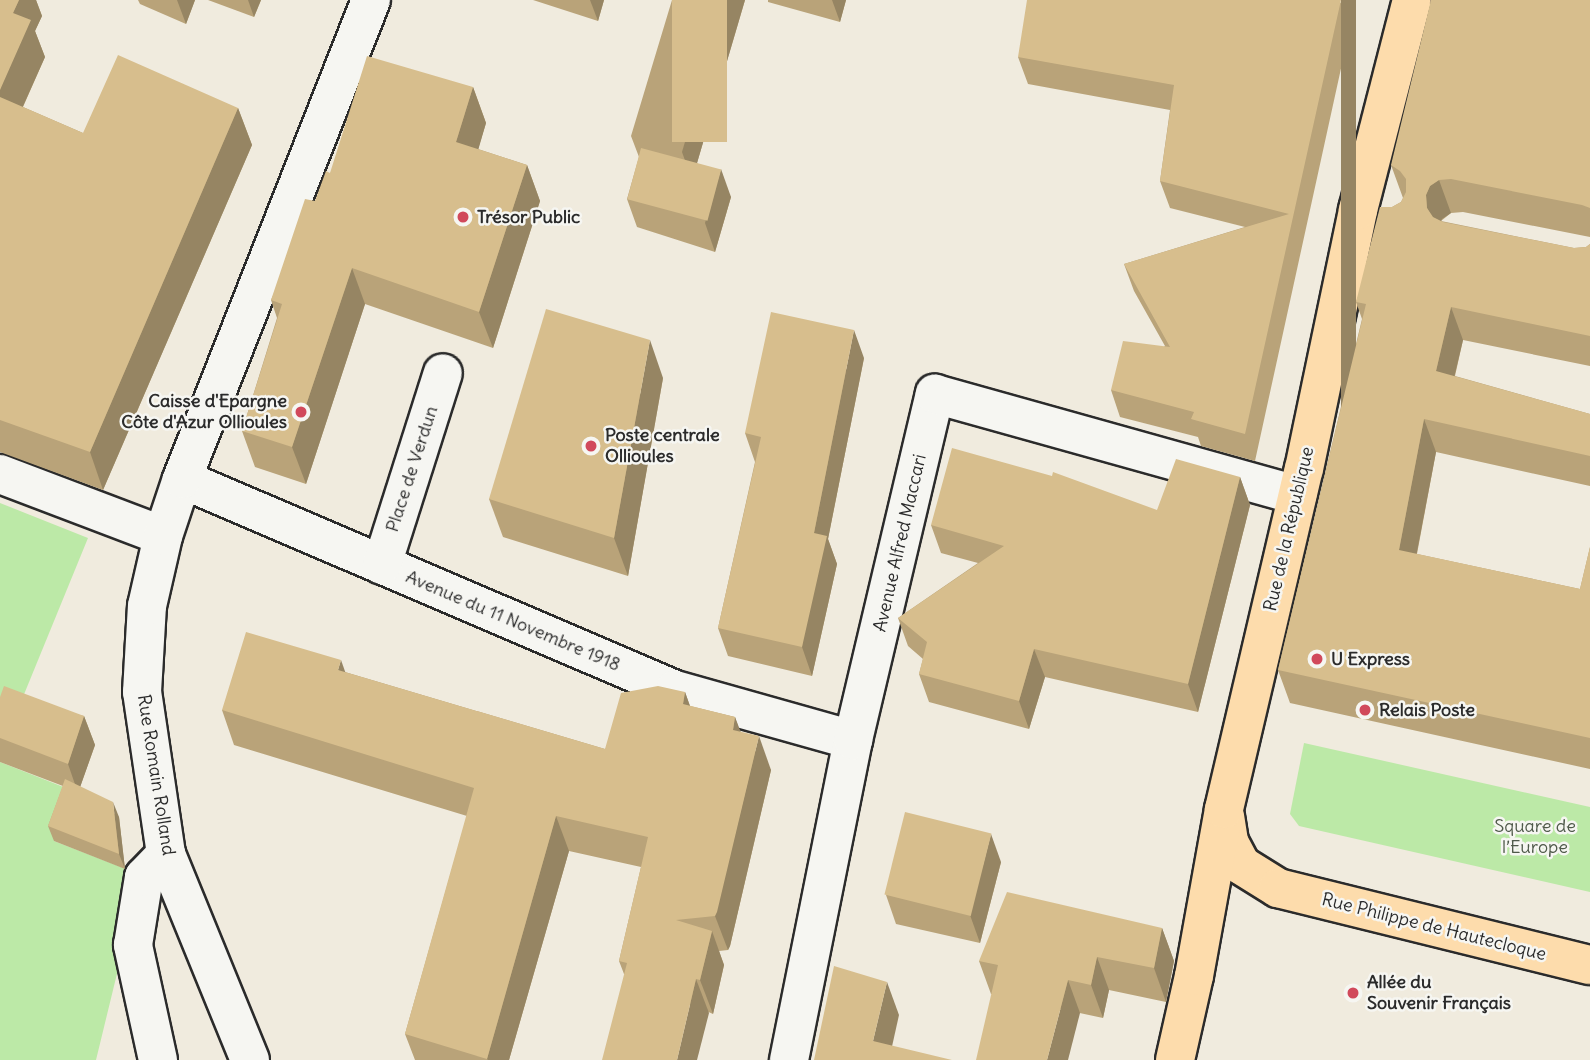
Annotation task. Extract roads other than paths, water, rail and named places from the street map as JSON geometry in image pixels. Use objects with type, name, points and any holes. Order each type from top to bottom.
[{"type":"main road","name":"Rue de la République","points":[[1175,1060],[1194,976],[1224,809],[1359,211],[1412,0]]},
{"type":"main road","name":"Rue Philippe de Hautecloque","points":[[1224,809],[1229,842],[1241,865],[1278,888],[1590,965]]},
{"type":"main road","points":[[1194,976],[1206,937],[1218,915],[1232,902],[1278,888]]},
{"type":"street","name":"Rue Romain Rolland","points":[[250,1060],[166,854],[142,692],[147,606],[163,537],[182,479],[370,0]]},
{"type":"street","points":[[1359,211],[1397,219]]},
{"type":"street","name":"Place de Verdun","points":[[382,565],[443,373]]},
{"type":"street","name":"Avenue Alfred Maccari","points":[[789,1060],[853,740],[935,394],[1297,495]]},
{"type":"street","points":[[0,474],[163,537]]},
{"type":"street","name":"Avenue du 11 Novembre 1918","points":[[182,479],[675,690],[853,740]]},
{"type":"street","points":[[158,1060],[133,945],[145,877],[166,854]]},
{"type":"place","name":"Trésor Public","points":[[463,217]]},
{"type":"place","name":"Caisse d'Epargne Côte d'Azur Ollioules","points":[[301,412]]},
{"type":"place","name":"Poste centrale Ollioules","points":[[591,446]]},
{"type":"place","name":"U Express","points":[[1317,659]]},
{"type":"place","name":"Relais Poste","points":[[1365,710]]},
{"type":"place","name":"Allée du Souvenir Français","points":[[1353,993]]},
{"type":"park label","name":"Square de l’Europe","points":[[1535,837]]}]
